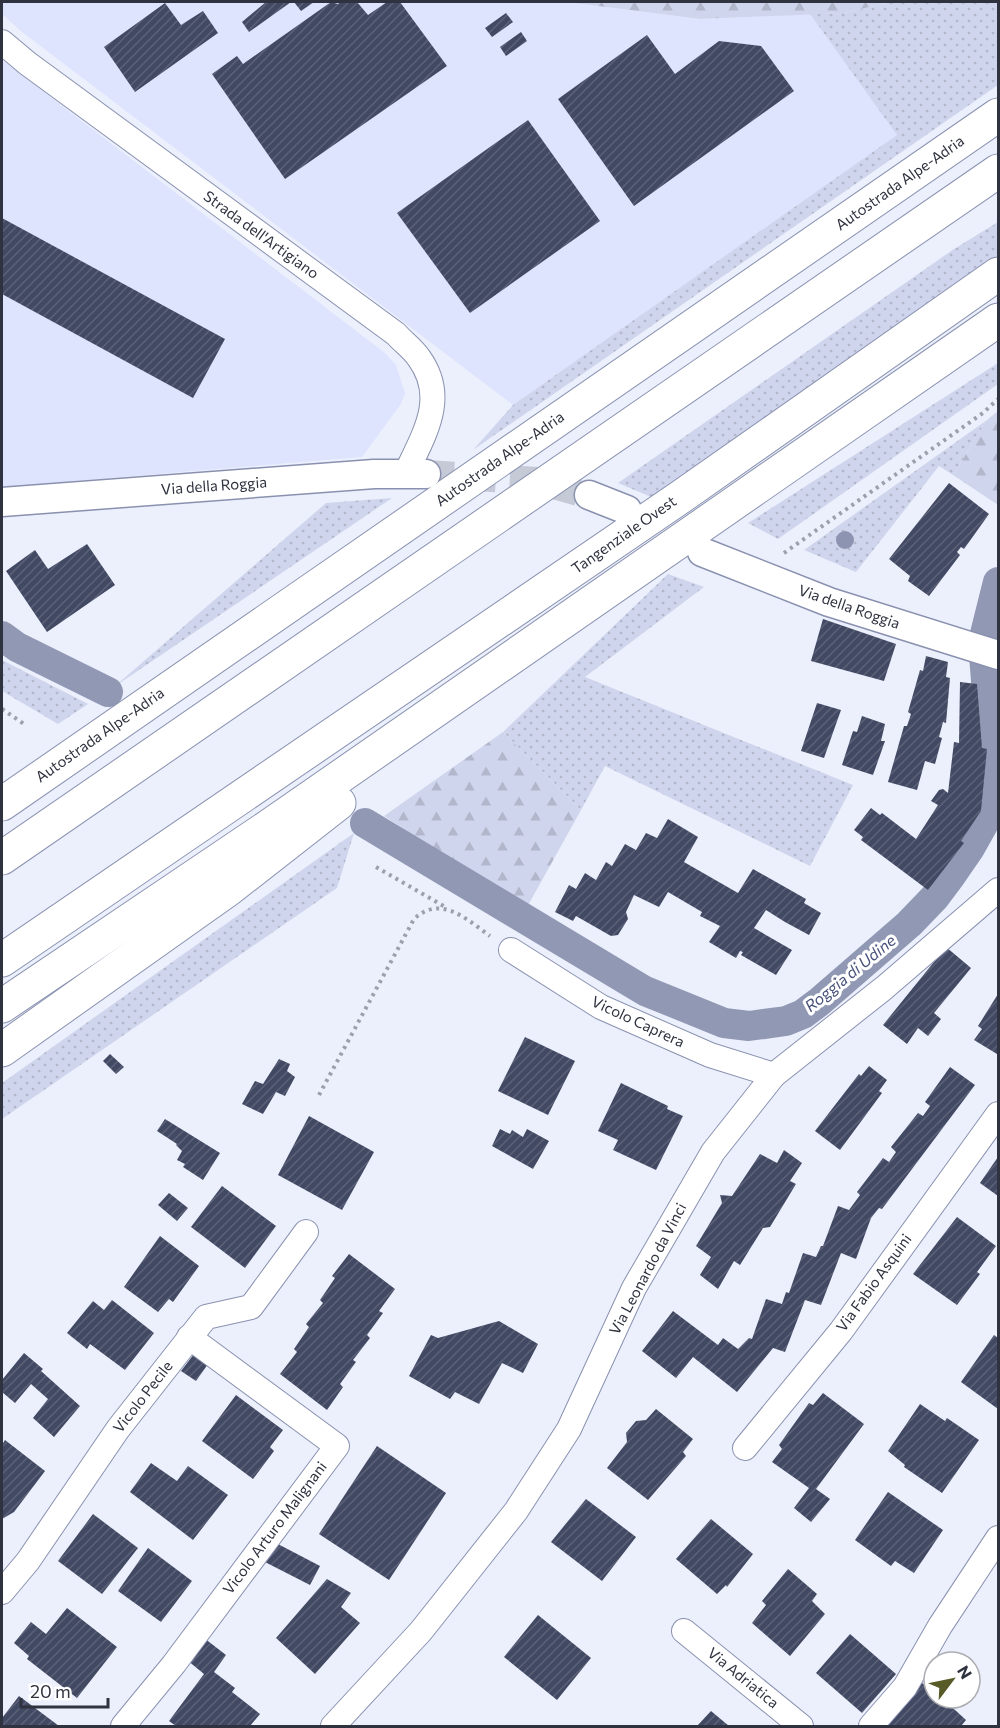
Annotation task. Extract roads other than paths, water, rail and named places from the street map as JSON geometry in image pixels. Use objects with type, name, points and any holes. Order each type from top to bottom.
[{"type":"highway","name":"Autostrada Alpe-Adria","points":[[2,804],[999,115]]},
{"type":"highway","points":[[2,858],[999,171]]},
{"type":"highway","name":"Tangenziale Ovest","points":[[2,960],[248,794],[999,274]]},
{"type":"highway","points":[[2,1006],[269,826],[999,320]]},
{"type":"highway","points":[[2,1050],[229,889],[604,594]]},
{"type":"street","name":"Strada dell'Artigiano","points":[[2,42],[27,63],[396,334],[419,358],[430,379],[434,396],[416,473]]},
{"type":"street","name":"Via della Roggia","points":[[2,502],[416,473]]},
{"type":"street","points":[[589,495],[627,510]]},
{"type":"street","name":"Via della Roggia","points":[[702,552],[829,602],[999,655]]},
{"type":"street","name":"Via Leonardo da Vinci","points":[[333,1726],[421,1631],[516,1511],[569,1429],[634,1288],[713,1152],[774,1075],[884,988],[999,890]]},
{"type":"street","name":"Vicolo Caprera","points":[[511,950],[601,1007],[710,1055],[774,1075]]},
{"type":"street","name":"Via Fabio Asquini","points":[[744,1448],[841,1331],[999,1114]]},
{"type":"street","name":"Vicolo Pecile","points":[[2,1592],[28,1561],[118,1429],[189,1337],[207,1317],[251,1307],[306,1233]]},
{"type":"street","name":"Vicolo Arturo Malignani","points":[[123,1726],[181,1654],[336,1446],[189,1337]]},
{"type":"street","points":[[871,1726],[905,1687],[940,1626],[999,1539]]},
{"type":"street","name":"Via Adriatica","points":[[684,1631],[801,1726]]},
{"type":"waterway","name":"Roggia di Udine","points":[[365,823],[645,991],[724,1023],[749,1026],[786,1021],[803,1014],[819,1002],[909,924],[935,897],[950,877],[984,823],[990,797],[991,745],[983,642],[998,582]]},
{"type":"waterway","name":"Roggia di Udine","points":[[2,636],[17,647],[108,692]]},
{"type":"tunnel","points":[[426,474],[540,481],[589,495]]}]
